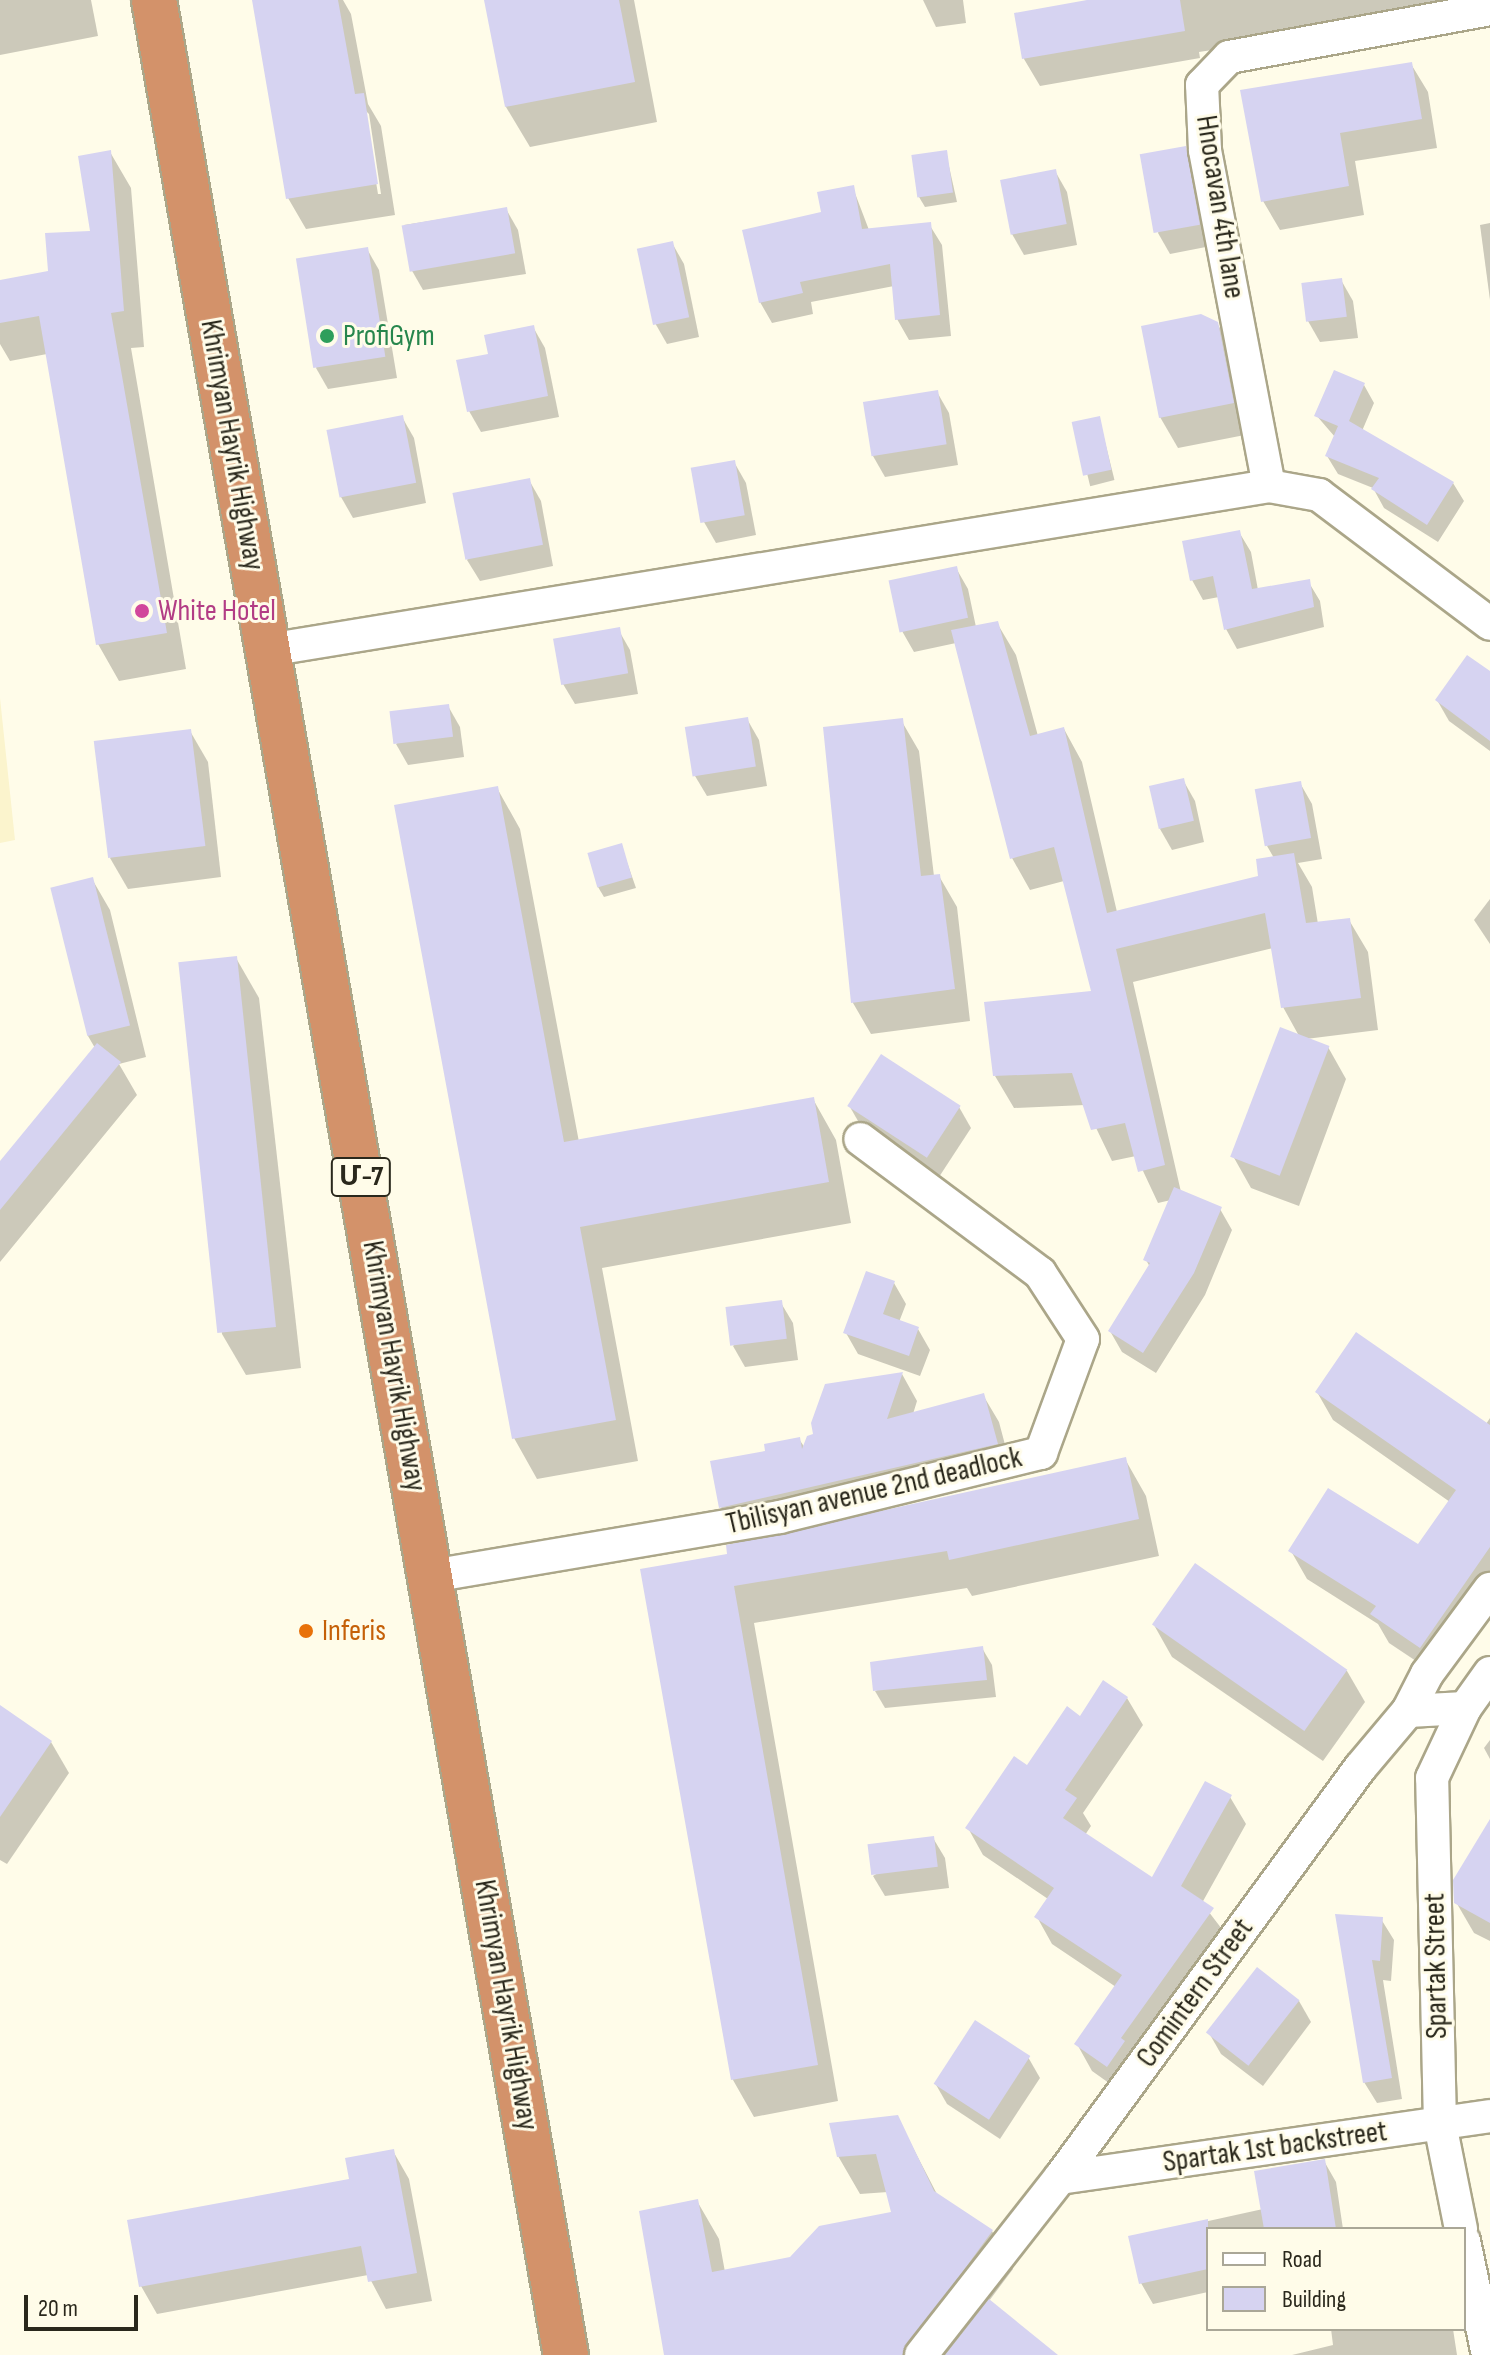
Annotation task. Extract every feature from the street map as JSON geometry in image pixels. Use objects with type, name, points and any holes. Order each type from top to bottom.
[{"type":"highway","name":"Khrimyan Hayrik Highway","points":[[154,0],[566,2355]]},
{"type":"street","name":"Hnocavan 4th lane","points":[[1269,486],[1205,150],[1202,85],[1229,57],[1490,9]]},
{"type":"street","points":[[268,650],[1269,486],[1319,495],[1490,624]]},
{"type":"street","name":"Tbilisyan avenue 2nd deadlock","points":[[431,1576],[780,1517],[1041,1453],[1083,1339],[1040,1273],[860,1139]]},
{"type":"street","name":"Comintern Street","points":[[921,2355],[1060,2178],[1360,1768],[1408,1711],[1427,1674],[1490,1589]]},
{"type":"street","points":[[1408,1711],[1465,1708],[1490,1673]]},
{"type":"street","name":"Spartak Street","points":[[1461,2227],[1440,2124],[1432,1778],[1465,1708]]},
{"type":"street","name":"Spartak 1st backstreet","points":[[1060,2178],[1490,2116]]},
{"type":"street","points":[[1466,2250],[1488,2355]]},
{"type":"shaded area","points":[[0,698],[15,840],[0,843]]},
{"type":"building","points":[[252,0],[338,0],[355,94],[364,93],[378,184],[286,199]]},
{"type":"building","points":[[484,0],[619,0],[635,82],[505,107]]},
{"type":"building","points":[[1087,0],[1180,0],[1185,31],[1022,59],[1014,13]]},
{"type":"building","points":[[1412,62],[1422,119],[1340,133],[1349,186],[1261,202],[1240,90]]},
{"type":"building","points":[[1186,146],[1200,225],[1154,233],[1140,154]]},
{"type":"building","points":[[111,150],[124,311],[111,313],[167,633],[96,645],[39,316],[0,323],[0,280],[48,271],[45,233],[90,231],[78,156]]},
{"type":"building","points":[[947,150],[953,193],[917,198],[911,155]]},
{"type":"building","points":[[1056,169],[1067,224],[1011,235],[1000,180]]},
{"type":"building","points":[[854,185],[862,229],[931,222],[940,315],[895,320],[890,264],[800,282],[803,293],[759,303],[742,230],[821,212],[817,192]]},
{"type":"building","points":[[507,207],[515,253],[410,272],[402,226]]},
{"type":"building","points":[[673,241],[689,317],[653,325],[637,249]]},
{"type":"building","points":[[368,247],[385,357],[313,368],[296,258]]},
{"type":"building","points":[[1342,278],[1347,317],[1306,322],[1301,283]]},
{"type":"building","points":[[1201,314],[1218,322],[1234,403],[1159,418],[1141,326]]},
{"type":"building","points":[[534,325],[548,396],[467,412],[456,360],[488,354],[484,335]]},
{"type":"building","points":[[1334,370],[1365,383],[1349,421],[1454,482],[1427,525],[1371,489],[1379,478],[1325,456],[1338,426],[1314,416]]},
{"type":"building","points":[[938,390],[947,444],[872,456],[863,402]]},
{"type":"building","points":[[403,415],[416,483],[340,498],[326,430]]},
{"type":"building","points":[[1100,416],[1111,470],[1083,476],[1072,422]]},
{"type":"building","points":[[735,460],[745,515],[700,523],[691,468]]},
{"type":"building","points":[[530,478],[543,545],[465,560],[452,493]]},
{"type":"building","points":[[1240,530],[1252,589],[1310,579],[1314,607],[1224,630],[1213,576],[1190,581],[1182,541]]},
{"type":"building","points":[[957,566],[968,618],[900,632],[889,581]]},
{"type":"building","points":[[998,621],[1030,736],[1064,727],[1107,913],[1258,876],[1256,859],[1294,853],[1306,923],[1350,918],[1361,998],[1281,1008],[1265,913],[1116,949],[1165,1165],[1138,1172],[1125,1123],[1091,1130],[1072,1073],[993,1076],[984,1002],[1091,991],[1054,847],[1010,859],[951,630]]},
{"type":"building","points":[[620,627],[628,673],[561,685],[553,639]]},
{"type":"building","points":[[1467,655],[1490,671],[1490,741],[1435,700]]},
{"type":"building","points":[[449,704],[453,737],[393,744],[389,711]]},
{"type":"building","points":[[748,717],[756,766],[693,776],[685,727]]},
{"type":"building","points":[[903,718],[921,876],[940,874],[955,989],[851,1003],[823,727]]},
{"type":"building","points":[[191,729],[205,846],[108,858],[94,741]]},
{"type":"building","points":[[1184,778],[1194,821],[1159,829],[1149,786]]},
{"type":"building","points":[[1301,781],[1311,838],[1265,846],[1255,789]]},
{"type":"building","points":[[498,786],[564,1142],[814,1097],[829,1182],[580,1227],[616,1420],[512,1439],[394,805]]},
{"type":"building","points":[[622,843],[632,878],[597,888],[587,853]]},
{"type":"building","points":[[93,877],[130,1025],[87,1036],[50,888]]},
{"type":"building","points":[[237,956],[276,1327],[217,1333],[178,962]]},
{"type":"building","points":[[1280,1027],[1329,1046],[1280,1176],[1230,1157]]},
{"type":"building","points":[[97,1043],[121,1062],[0,1210],[0,1161]]},
{"type":"building","points":[[881,1054],[961,1106],[927,1158],[847,1106]]},
{"type":"building","points":[[1174,1187],[1222,1207],[1194,1273],[1143,1353],[1108,1331],[1150,1263],[1143,1260]]},
{"type":"building","points":[[866,1271],[895,1281],[883,1314],[919,1327],[909,1356],[843,1333]]},
{"type":"building","points":[[782,1300],[787,1339],[730,1346],[725,1307]]},
{"type":"building","points":[[1356,1332],[1490,1425],[1490,1547],[1420,1648],[1370,1614],[1376,1606],[1288,1551],[1328,1488],[1418,1544],[1456,1490],[1315,1392]]},
{"type":"building","points":[[903,1372],[887,1419],[984,1393],[998,1444],[719,1508],[710,1461],[765,1451],[764,1444],[800,1437],[802,1449],[807,1436],[813,1434],[811,1423],[825,1384]]},
{"type":"building","points":[[1126,1457],[1139,1519],[949,1560],[947,1551],[734,1586],[818,2065],[731,2080],[640,1569],[727,1554],[726,1545]]},
{"type":"building","points":[[1195,1563],[1347,1670],[1304,1731],[1152,1624]]},
{"type":"building","points":[[983,1646],[987,1680],[873,1691],[870,1662]]},
{"type":"building","points":[[1103,1680],[1128,1697],[1065,1790],[1077,1798],[1063,1818],[1152,1877],[1205,1781],[1232,1795],[1181,1886],[1214,1908],[1121,2038],[1125,2041],[1107,2067],[1074,2044],[1122,1975],[1034,1917],[1054,1888],[965,1828],[1014,1756],[1027,1765],[1067,1706],[1080,1716]]},
{"type":"building","points":[[0,1705],[52,1741],[0,1817]]},
{"type":"building","points":[[1490,1819],[1490,1923],[1454,1903],[1453,1880]]},
{"type":"building","points":[[934,1836],[938,1867],[871,1875],[867,1844]]},
{"type":"building","points":[[1335,1914],[1383,1917],[1380,1961],[1372,1960],[1392,2078],[1363,2083]]},
{"type":"building","points":[[1257,1967],[1300,2000],[1248,2066],[1206,2032]]},
{"type":"building","points":[[975,2020],[1030,2056],[989,2120],[934,2084]]},
{"type":"building","points":[[898,2115],[934,2191],[993,2230],[902,2355],[664,2355],[639,2211],[698,2199],[712,2272],[790,2257],[819,2226],[891,2212],[876,2154],[837,2157],[829,2123]]},
{"type":"building","points":[[394,2149],[417,2273],[368,2282],[361,2246],[139,2287],[127,2220],[349,2179],[345,2158]]},
{"type":"building","points":[[1325,2159],[1336,2227],[1264,2227],[1254,2171]]},
{"type":"building","points":[[1208,2219],[1206,2269],[1139,2284],[1128,2236]]},
{"type":"building","points":[[989,2299],[1058,2355],[945,2355]]},
{"type":"place","name":"ProfiGym","points":[[327,336]]},
{"type":"place","name":"White Hotel","points":[[142,611]]},
{"type":"place","name":"Inferis","points":[[306,1631]]}]
